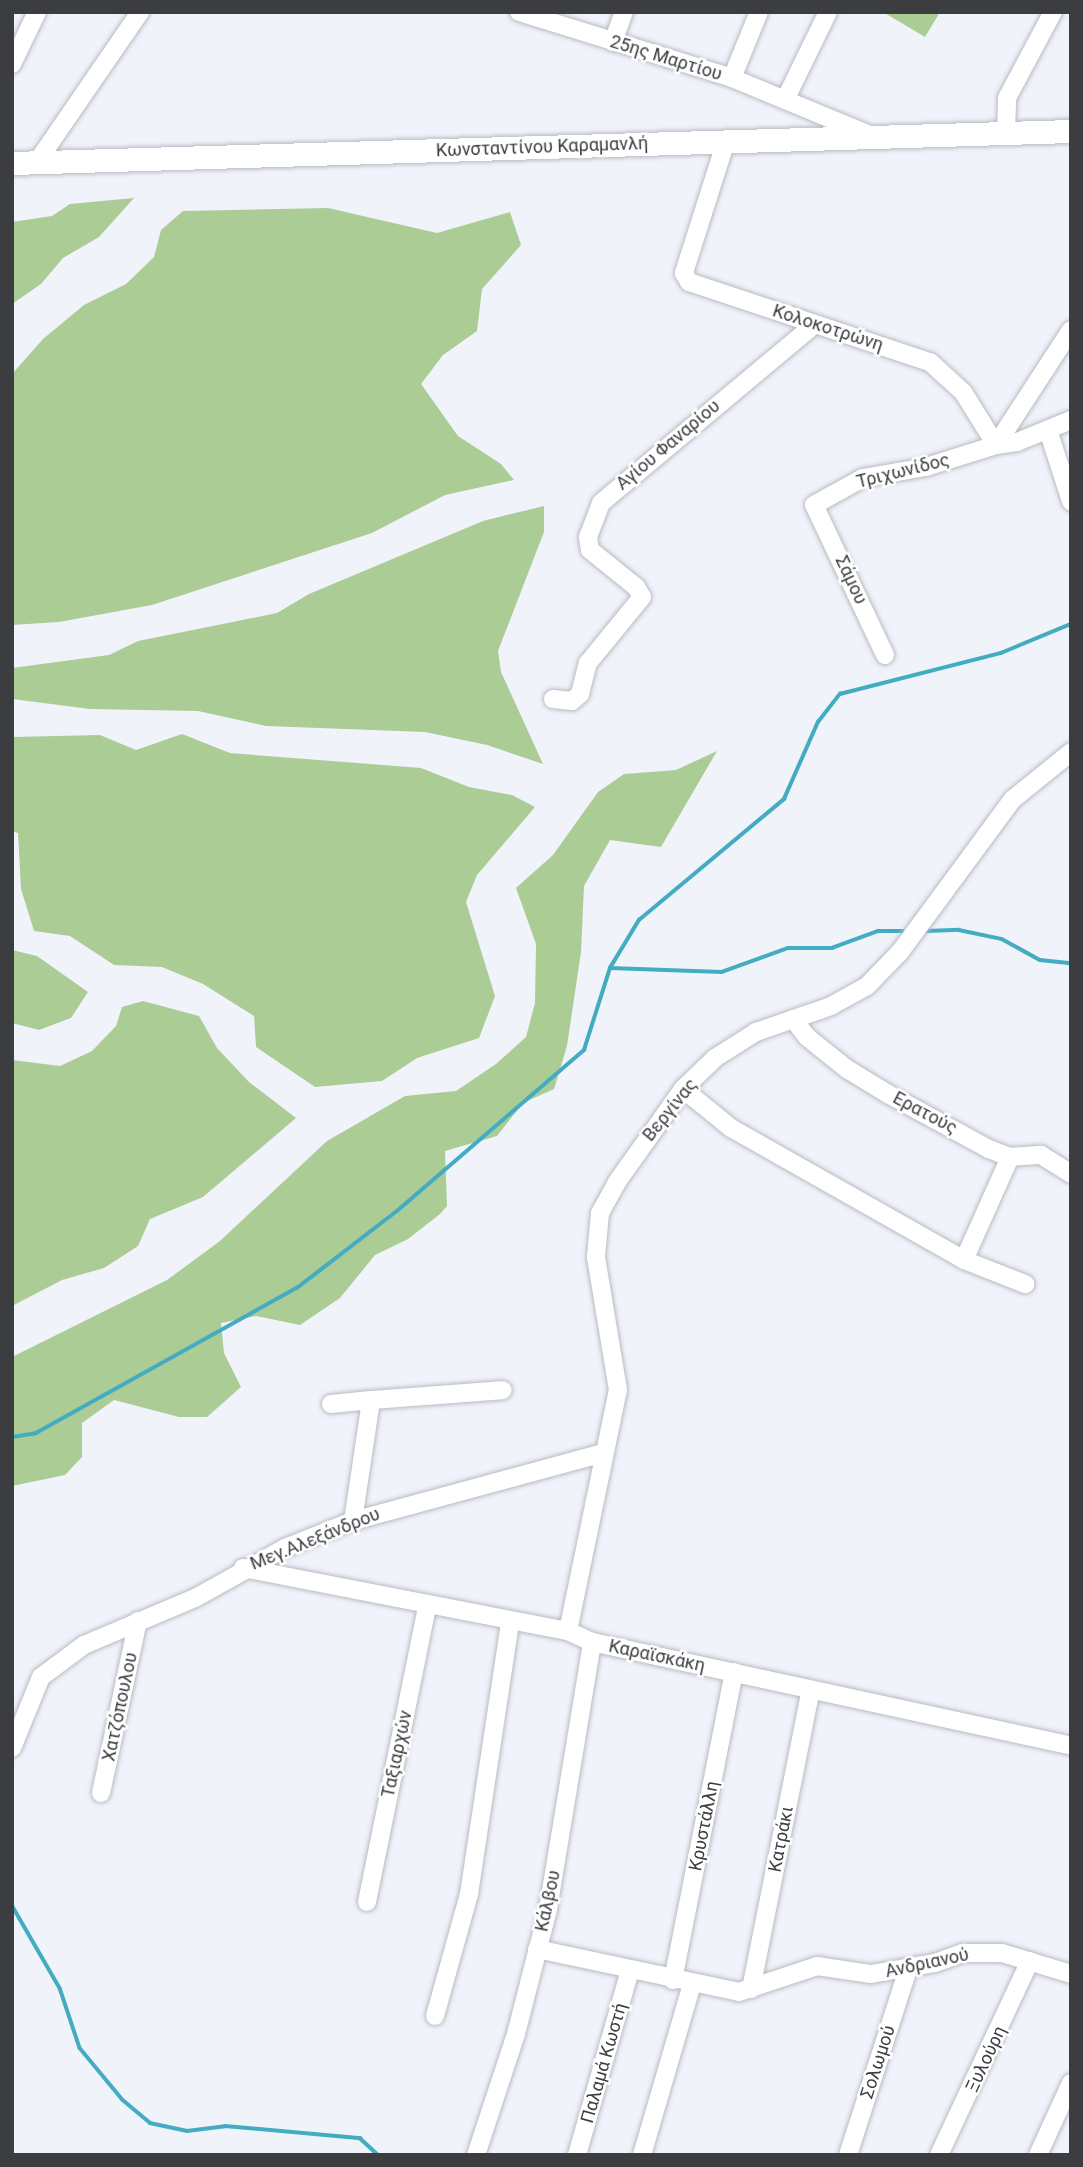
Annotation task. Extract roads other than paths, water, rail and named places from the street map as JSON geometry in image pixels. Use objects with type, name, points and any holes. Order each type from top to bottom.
[{"type":"main road","name":"Κωνσταντίνου Καραμανλή","points":[[12,163],[1071,131]]},
{"type":"street","points":[[12,64],[37,12]]},
{"type":"street","points":[[37,162],[140,12]]},
{"type":"street","name":"25ης Μαρτίου","points":[[519,12],[732,78],[786,98],[872,136]]},
{"type":"street","points":[[612,42],[624,12]]},
{"type":"street","points":[[732,78],[759,12]]},
{"type":"street","points":[[786,98],[828,12]]},
{"type":"street","points":[[1006,132],[1007,98],[1053,12]]},
{"type":"street","points":[[812,109],[818,117],[821,138]]},
{"type":"street","name":"Κολοκοτρώνη","points":[[726,141],[685,278],[814,325],[930,362],[963,392],[996,445]]},
{"type":"street","name":"Αγίου Φαναρίου","points":[[553,699],[572,701],[580,694],[589,663],[642,597],[636,587],[590,550],[588,537],[601,503],[814,325]]},
{"type":"street","points":[[996,445],[1071,330]]},
{"type":"street","points":[[996,445],[1048,430],[1071,420]]},
{"type":"street","points":[[1048,430],[1071,501]]},
{"type":"street","name":"Τριχωνίδος","points":[[814,505],[863,478],[926,467],[996,445]]},
{"type":"street","name":"Σάμου","points":[[814,505],[885,655]]},
{"type":"street","name":"Βεργίνας","points":[[568,1631],[618,1380],[601,1305],[597,1226],[617,1182],[683,1089],[715,1058],[756,1032],[850,998],[867,986],[900,952],[1013,799],[1071,752]]},
{"type":"street","name":"Ερατούς","points":[[793,1019],[807,1037],[847,1069],[1010,1157],[1041,1154],[1071,1174]]},
{"type":"street","points":[[683,1089],[731,1128],[964,1260],[1025,1284]]},
{"type":"street","points":[[964,1260],[1010,1157]]},
{"type":"street","points":[[331,1404],[503,1390]]},
{"type":"street","points":[[353,1521],[371,1400]]},
{"type":"street","name":"Μεγ.Αλεξάνδρου","points":[[12,1748],[27,1703],[49,1668],[84,1645],[197,1597],[243,1569],[353,1521],[604,1453]]},
{"type":"street","name":"Καραϊσκάκη","points":[[243,1569],[428,1607],[568,1631],[592,1642],[1071,1746]]},
{"type":"street","name":"Ταξιαρχών","points":[[367,1902],[428,1607]]},
{"type":"street","name":"Χατζόπουλου","points":[[101,1793],[138,1620]]},
{"type":"street","points":[[435,2016],[469,1894],[510,1622]]},
{"type":"street","name":"Κάλβου","points":[[476,2155],[516,2034],[537,1949],[567,1804],[592,1642]]},
{"type":"street","name":"Κρυστάλλη","points":[[673,1980],[734,1672]]},
{"type":"street","name":"Κατράκι","points":[[751,1989],[811,1690]]},
{"type":"street","name":"Ανδριανού","points":[[537,1949],[739,1992],[817,1966],[842,1973],[908,1969],[963,1953],[1002,1954],[1071,1975]]},
{"type":"street","name":"Ξυλούρη","points":[[939,2155],[1030,1961]]},
{"type":"street","name":"Σολωμού","points":[[848,2155],[908,1969]]},
{"type":"street","name":"Παλαμά Κωστή","points":[[577,2155],[630,1970]]},
{"type":"street","points":[[642,2155],[692,1984]]},
{"type":"street","points":[[1038,2155],[1071,2082]]},
{"type":"waterway","points":[[12,1437],[36,1433],[297,1288],[397,1211],[584,1050],[610,968],[639,920],[784,799],[818,722],[840,694],[1001,653],[1071,624]]},
{"type":"waterway","points":[[927,931],[959,930],[1002,939],[1040,960],[1071,963]]},
{"type":"waterway","points":[[610,968],[722,972],[788,948],[832,948],[878,931],[903,931]]},
{"type":"waterway","points":[[12,1905],[60,1988],[80,2048],[123,2100],[150,2123],[187,2131],[225,2126],[360,2138],[378,2155]]}]
